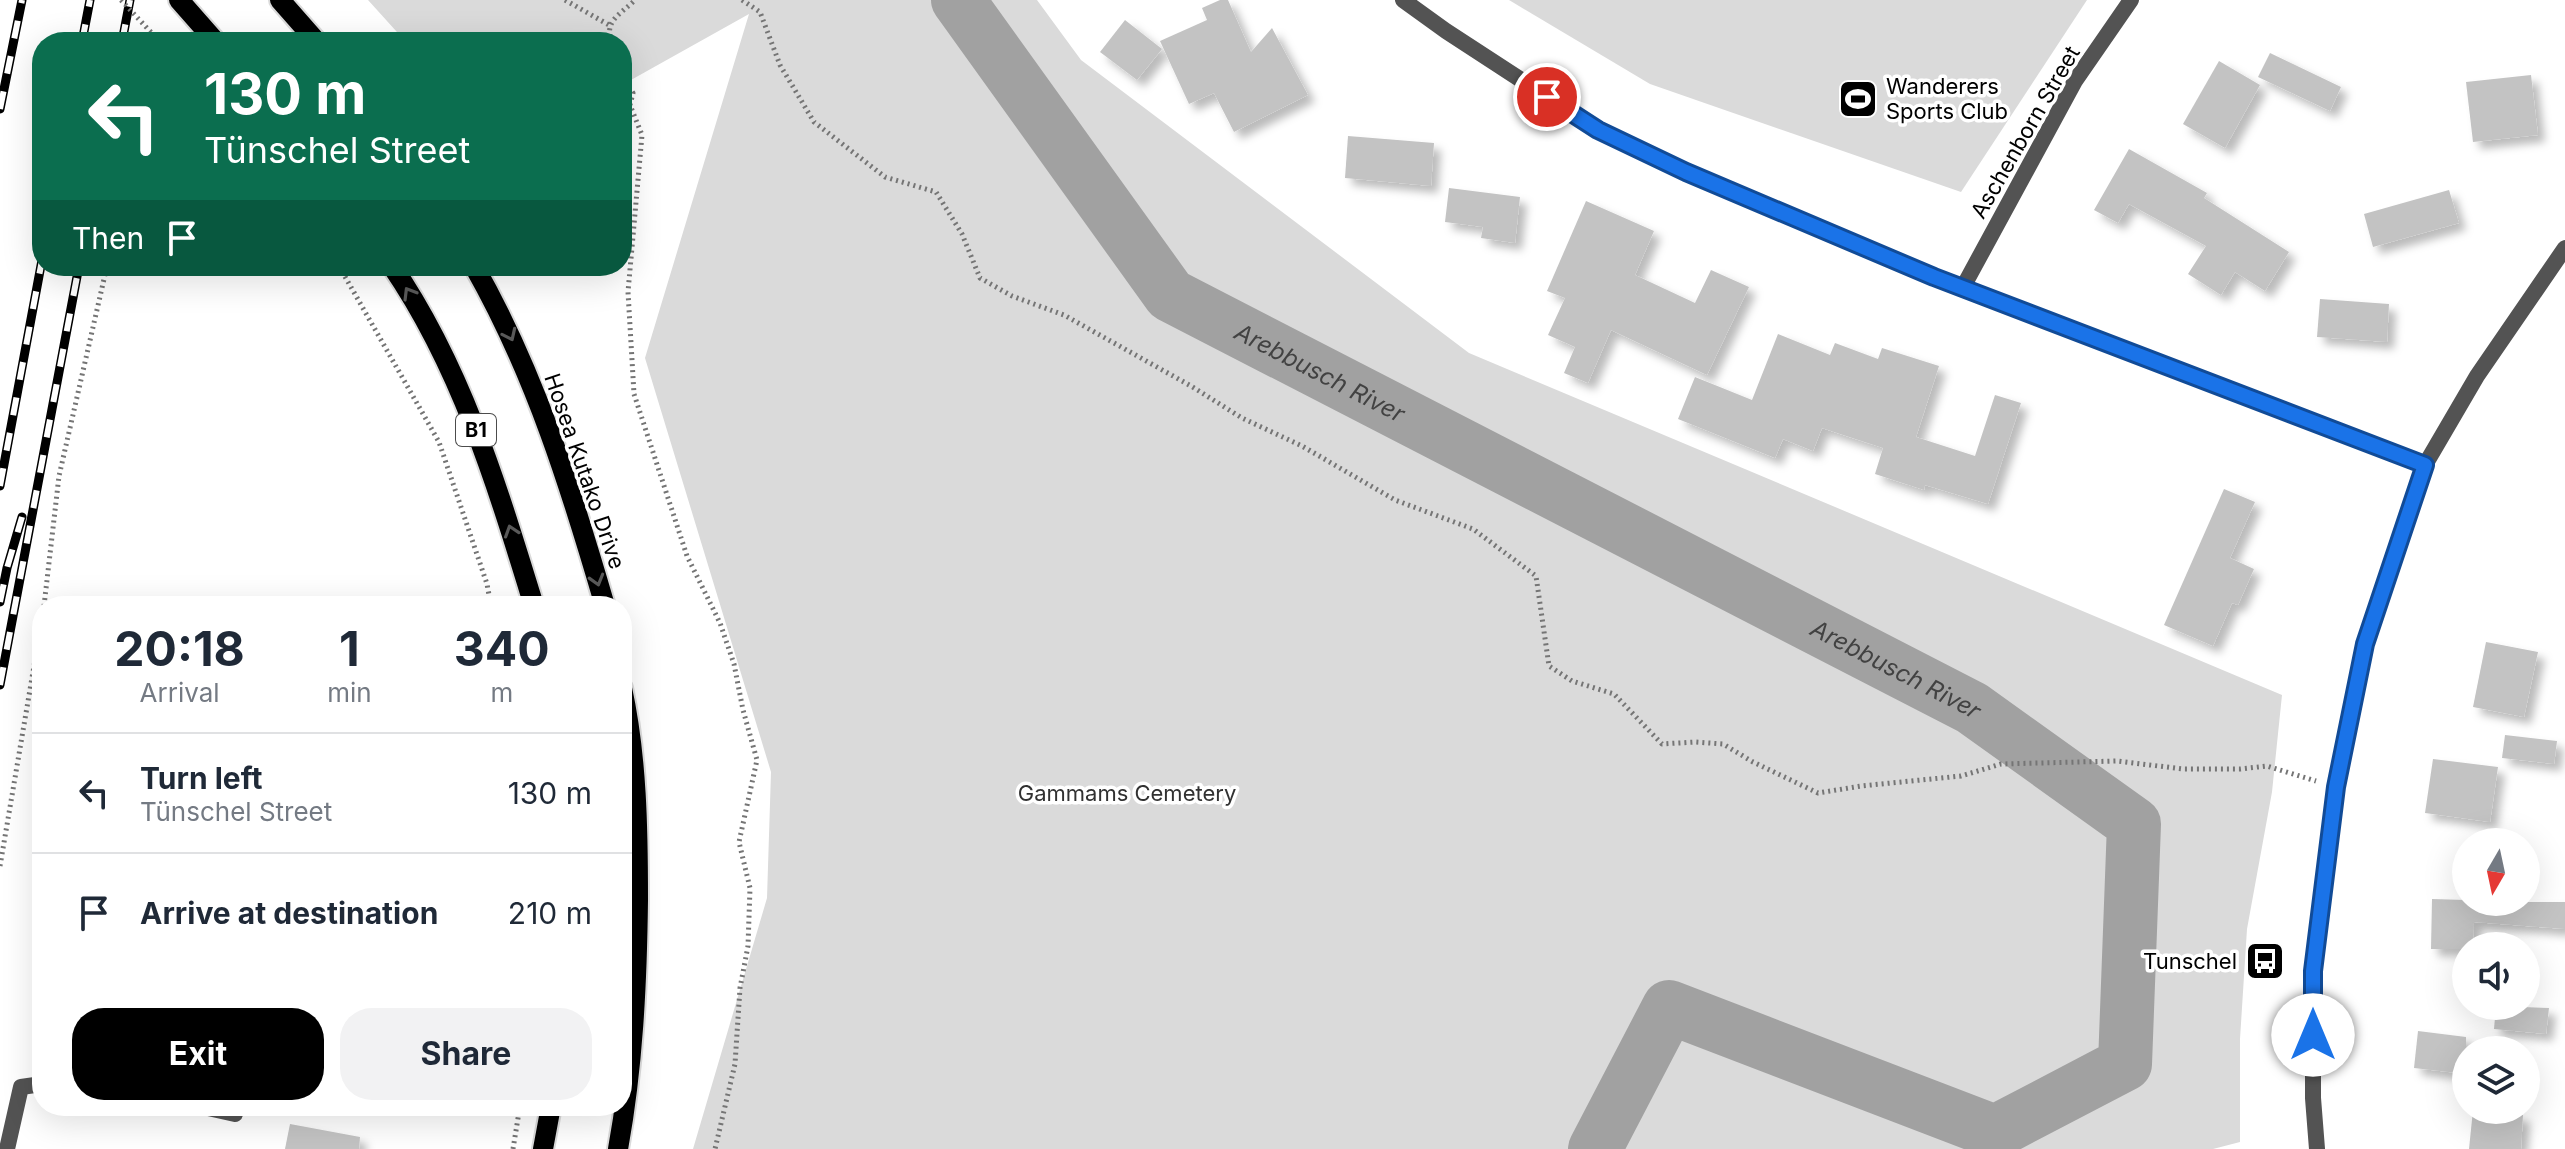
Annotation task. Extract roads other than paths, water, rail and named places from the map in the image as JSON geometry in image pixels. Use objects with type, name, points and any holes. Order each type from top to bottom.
[{"type":"main road","points":[[179,0],[207,32]]},
{"type":"main road","points":[[280,0],[308,32]]},
{"type":"main road","name":"B1","points":[[398,276],[457,384],[479,436],[531,596]]},
{"type":"main road","name":"Hosea Kutako Drive","points":[[479,276],[513,342],[550,429],[602,596]]},
{"type":"main road","points":[[632,758],[638,853],[632,1045]]},
{"type":"main road","points":[[543,1149],[549,1116]]},
{"type":"main road","points":[[618,1149],[622,1116]]},
{"type":"street","points":[[1403,0],[1598,130],[1686,172],[1962,289],[2425,465]]},
{"type":"street","name":"Aschenborn Street","points":[[1962,289],[2075,81],[2131,0]]},
{"type":"street","points":[[2317,1149],[2313,1098],[2313,971],[2336,787],[2365,644],[2425,465],[2477,376],[2565,248]]},
{"type":"street","points":[[7,1149],[21,1087],[32,1085]]},
{"type":"waterway","name":"Arebbusch River","points":[[958,0],[1170,295],[1972,708],[2134,824],[2125,1064],[1995,1132],[1669,1007],[1595,1149]]},
{"type":"railway","points":[[0,109],[22,0]]},
{"type":"railway","points":[[84,32],[90,0]]},
{"type":"railway","points":[[124,32],[130,0]]},
{"type":"railway","points":[[0,486],[39,276]]},
{"type":"railway","points":[[0,685],[77,276]]},
{"type":"railway","points":[[0,602],[22,517]]},
{"type":"place","name":"Wanderers Sports Club","points":[[1858,99]]},
{"type":"place","name":"Tunschel","points":[[2265,961]]},
{"type":"park label","name":"Gammams Cemetery","points":[[1127,793]]}]
